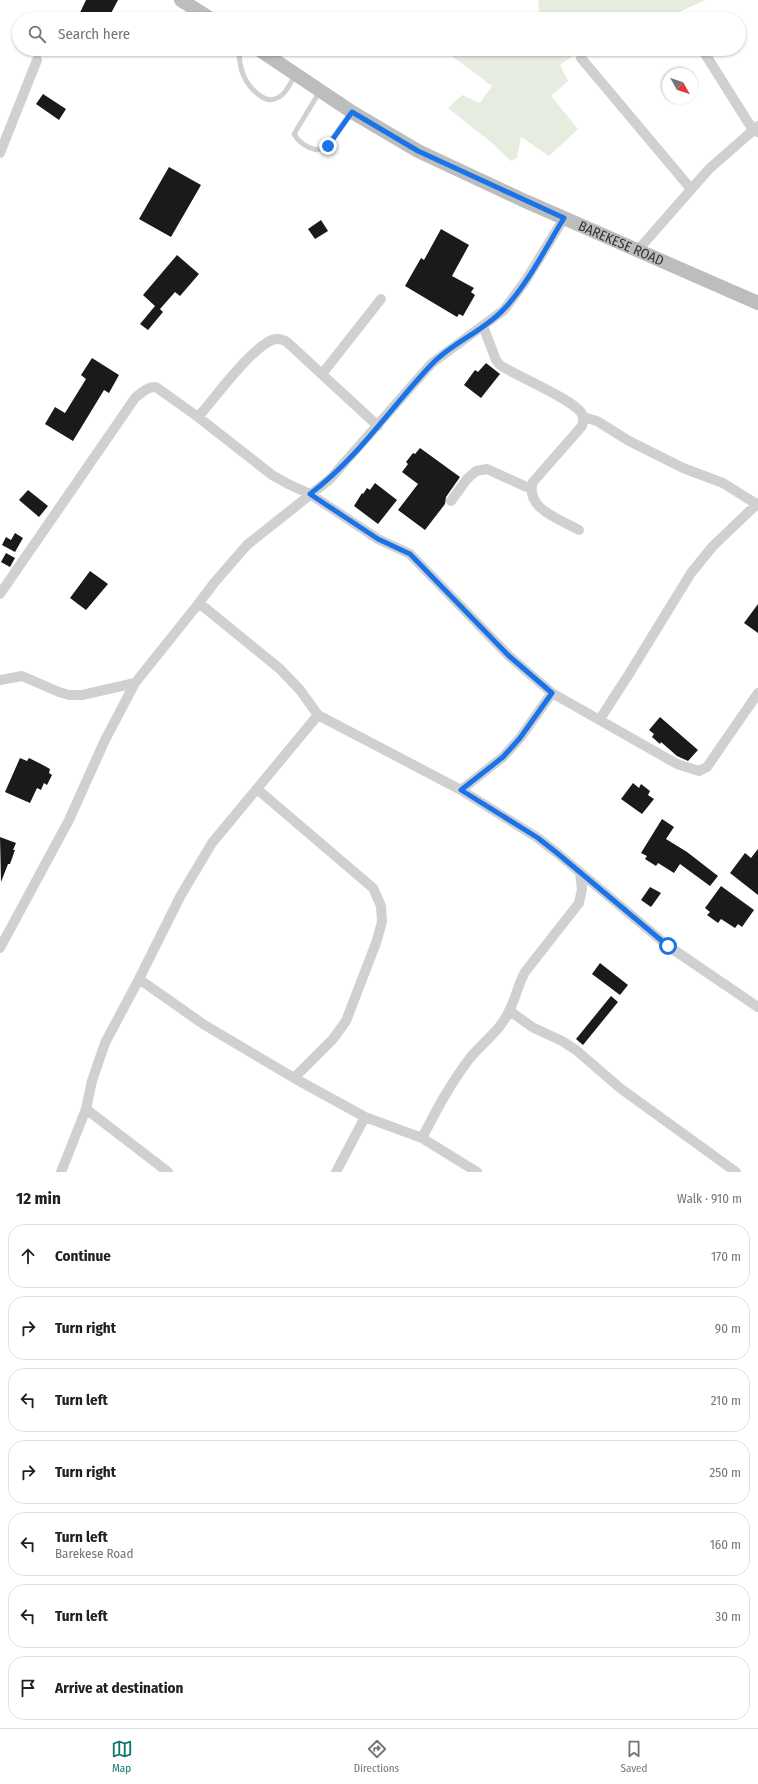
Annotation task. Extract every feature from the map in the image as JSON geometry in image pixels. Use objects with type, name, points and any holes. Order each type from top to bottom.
[{"type":"main road","points":[[181,0],[200,12]]},
{"type":"main road","name":"BAREKESE ROAD","points":[[269,56],[352,112],[418,151],[564,218],[758,303]]},
{"type":"street","points":[[638,250],[709,169],[756,130],[707,56]]},
{"type":"street","points":[[581,58],[691,189]]},
{"type":"street","points":[[0,153],[37,60]]},
{"type":"street","points":[[0,948],[69,820],[105,740],[135,683],[200,603],[226,567],[247,545],[330,479],[432,363],[504,310],[516,295],[564,218]]},
{"type":"street","points":[[322,374],[381,299]]},
{"type":"street","points":[[483,326],[496,360],[500,365],[556,395],[578,409],[583,417],[582,426],[533,482],[530,489],[534,502],[540,508],[579,530]]},
{"type":"street","points":[[198,417],[247,359],[270,340],[281,339],[287,342],[378,426]]},
{"type":"street","points":[[0,594],[135,398],[142,391],[151,387],[156,388],[198,417],[272,475],[310,494],[378,539],[410,554],[509,656],[552,693],[600,719],[663,757],[677,764],[699,771],[707,767],[758,693]]},
{"type":"street","points":[[583,417],[597,421],[629,441],[683,468],[723,483],[758,504],[713,546],[692,573],[600,719]]},
{"type":"street","points":[[451,501],[467,479],[476,472],[487,469],[530,489]]},
{"type":"street","points":[[200,603],[280,669],[300,690],[318,715],[461,790],[538,838],[668,946],[758,1007]]},
{"type":"street","points":[[0,680],[22,676],[69,695],[82,695],[135,683]]},
{"type":"street","points":[[461,790],[503,757],[520,738],[552,693]]},
{"type":"street","points":[[61,1172],[86,1109],[92,1081],[105,1043],[181,895],[212,843],[318,715]]},
{"type":"street","points":[[257,789],[372,888],[381,906],[382,922],[376,943],[346,1021],[333,1039],[294,1078]]},
{"type":"street","points":[[422,1138],[444,1094],[472,1056],[493,1034],[510,1011],[520,981],[525,972],[579,903],[582,889],[580,873]]},
{"type":"street","points":[[139,979],[203,1024],[294,1078],[365,1117],[422,1138],[477,1172]]},
{"type":"street","points":[[510,1011],[532,1027],[562,1041],[576,1050],[620,1088],[736,1172]]},
{"type":"street","points":[[86,1109],[168,1172]]},
{"type":"street","points":[[336,1172],[365,1117]]},
{"type":"lane","points":[[239,56],[239,62],[247,84],[266,99],[272,100],[280,97],[296,74]]},
{"type":"lane","points":[[320,90],[295,130],[294,134],[297,140],[317,150],[328,146],[352,112]]},
{"type":"shaded area","points":[[538,0],[705,0],[679,12],[539,12]]},
{"type":"shaded area","points":[[452,56],[572,56],[560,65],[568,81],[551,96],[578,129],[549,156],[521,137],[517,158],[511,161],[492,143],[448,108],[462,95],[480,103],[492,86]]},
{"type":"building","points":[[86,0],[118,0],[112,12],[80,12]]},
{"type":"building","points":[[43,94],[66,109],[59,120],[36,104]]},
{"type":"building","points":[[169,167],[201,185],[171,237],[139,219]]},
{"type":"building","points":[[321,220],[328,231],[315,239],[308,229]]},
{"type":"building","points":[[441,229],[469,245],[452,276],[474,288],[471,292],[475,295],[463,316],[459,314],[457,317],[405,286],[421,258],[424,260]]},
{"type":"building","points":[[177,255],[199,274],[180,296],[175,292],[160,309],[163,312],[148,330],[140,324],[155,306],[143,295]]},
{"type":"building","points":[[92,358],[119,375],[109,393],[104,390],[73,441],[45,424],[55,407],[65,413],[86,379],[81,375]]},
{"type":"building","points":[[486,363],[500,374],[481,398],[464,385],[475,370],[478,372]]},
{"type":"building","points":[[420,448],[460,477],[446,497],[445,504],[425,530],[398,510],[418,484],[402,472],[408,464],[406,462],[413,453],[415,454]]},
{"type":"building","points":[[375,483],[397,500],[378,524],[354,506],[362,493],[363,494],[367,488],[370,490]]},
{"type":"building","points":[[28,490],[48,506],[39,517],[19,500]]},
{"type":"building","points":[[15,533],[23,538],[15,552],[2,545],[6,537],[11,540]]},
{"type":"building","points":[[6,553],[15,558],[10,567],[1,562]]},
{"type":"building","points":[[90,571],[108,584],[86,610],[70,598]]},
{"type":"building","points":[[758,604],[758,633],[744,623]]},
{"type":"building","points":[[660,717],[698,750],[688,761],[677,756],[661,742],[660,744],[652,737],[654,734],[649,730]]},
{"type":"building","points":[[20,758],[27,761],[29,758],[41,764],[50,769],[49,773],[52,775],[47,785],[44,783],[41,790],[37,788],[30,803],[5,792]]},
{"type":"building","points":[[633,783],[639,788],[641,784],[650,791],[648,795],[654,799],[642,814],[621,799]]},
{"type":"building","points":[[662,819],[674,827],[666,839],[687,852],[718,876],[710,886],[680,864],[674,873],[658,863],[656,866],[645,859],[647,856],[641,853]]},
{"type":"building","points":[[0,837],[16,843],[10,864],[8,864],[1,882]]},
{"type":"building","points":[[758,849],[758,895],[730,873],[745,853],[751,858]]},
{"type":"building","points":[[721,886],[754,910],[742,927],[738,924],[735,928],[721,919],[718,923],[707,915],[710,912],[705,908]]},
{"type":"building","points":[[650,887],[661,893],[651,907],[641,900]]},
{"type":"building","points":[[600,963],[628,985],[620,995],[592,974]]},
{"type":"building","points":[[611,996],[618,1002],[583,1045],[576,1039]]},
{"type":"route","points":[[328,146],[352,112],[418,151],[564,218],[526,280],[504,310],[432,363],[346,462],[330,479],[310,494],[378,539],[410,554],[458,601],[509,656],[552,693],[520,738],[503,757],[461,790],[538,838],[668,946]]}]
